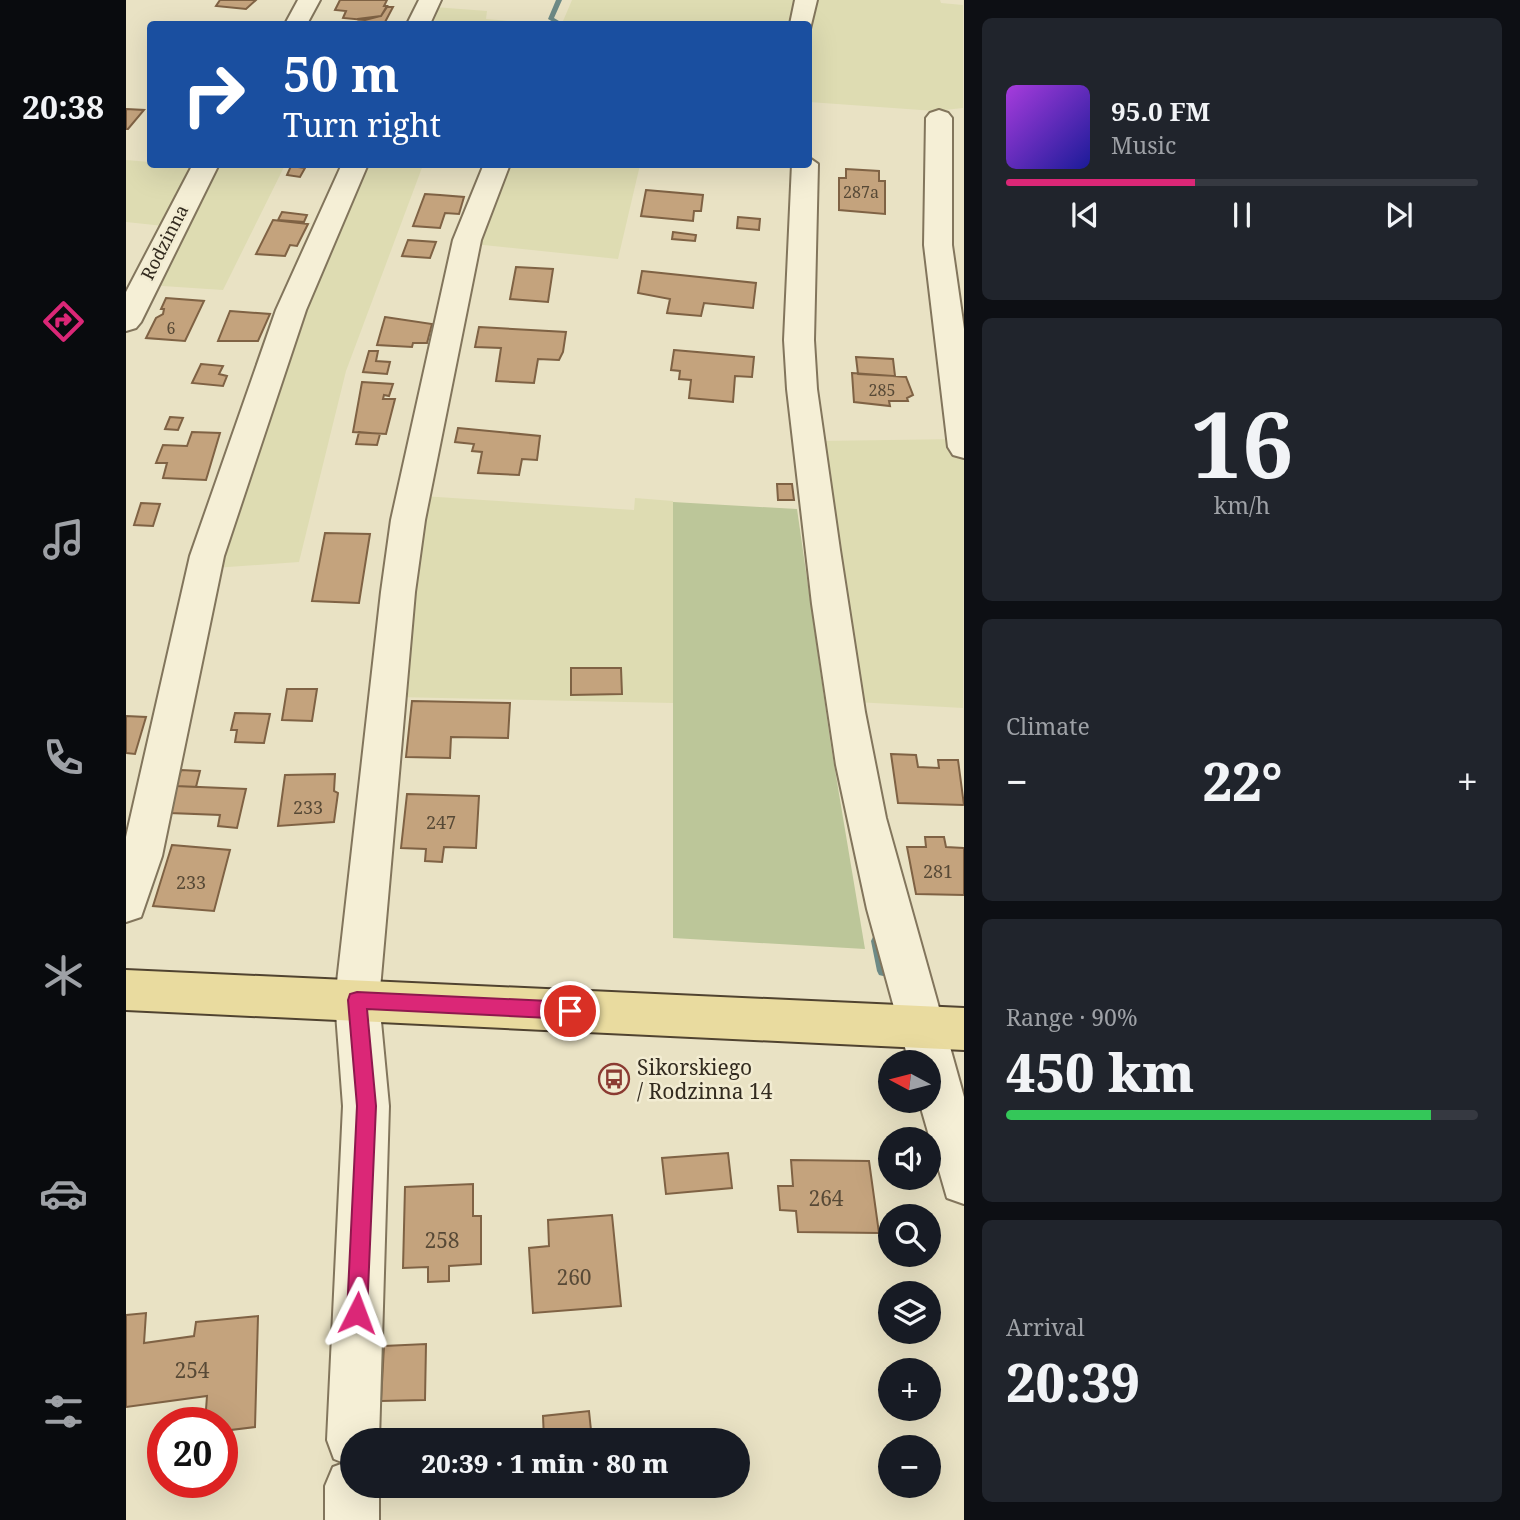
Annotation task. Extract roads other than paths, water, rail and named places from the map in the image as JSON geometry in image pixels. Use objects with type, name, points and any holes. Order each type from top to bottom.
[{"type":"main road","points":[[126,990],[964,1029]]},
{"type":"street","points":[[298,21],[309,0]]},
{"type":"street","points":[[420,21],[430,0]]},
{"type":"street","points":[[802,21],[806,0]]},
{"type":"street","points":[[939,118],[939,244],[964,447]]},
{"type":"street","name":"Rodzinna","points":[[126,322],[181,208],[204,168]]},
{"type":"street","points":[[126,904],[142,856],[207,556],[290,310],[353,168]]},
{"type":"street","points":[[353,1428],[366,1106],[357,1000],[408,520],[467,240],[495,168]]},
{"type":"street","points":[[805,168],[799,340],[804,402],[848,726],[867,820],[919,1027],[964,1181]]},
{"type":"street","points":[[352,1498],[352,1520]]},
{"type":"waterway","points":[[555,21],[551,19],[559,0]]},
{"type":"waterway","points":[[877,941],[883,971]]},
{"type":"place","name":"Sikorskiego / Rodzinna 14","points":[[614,1079]]}]
